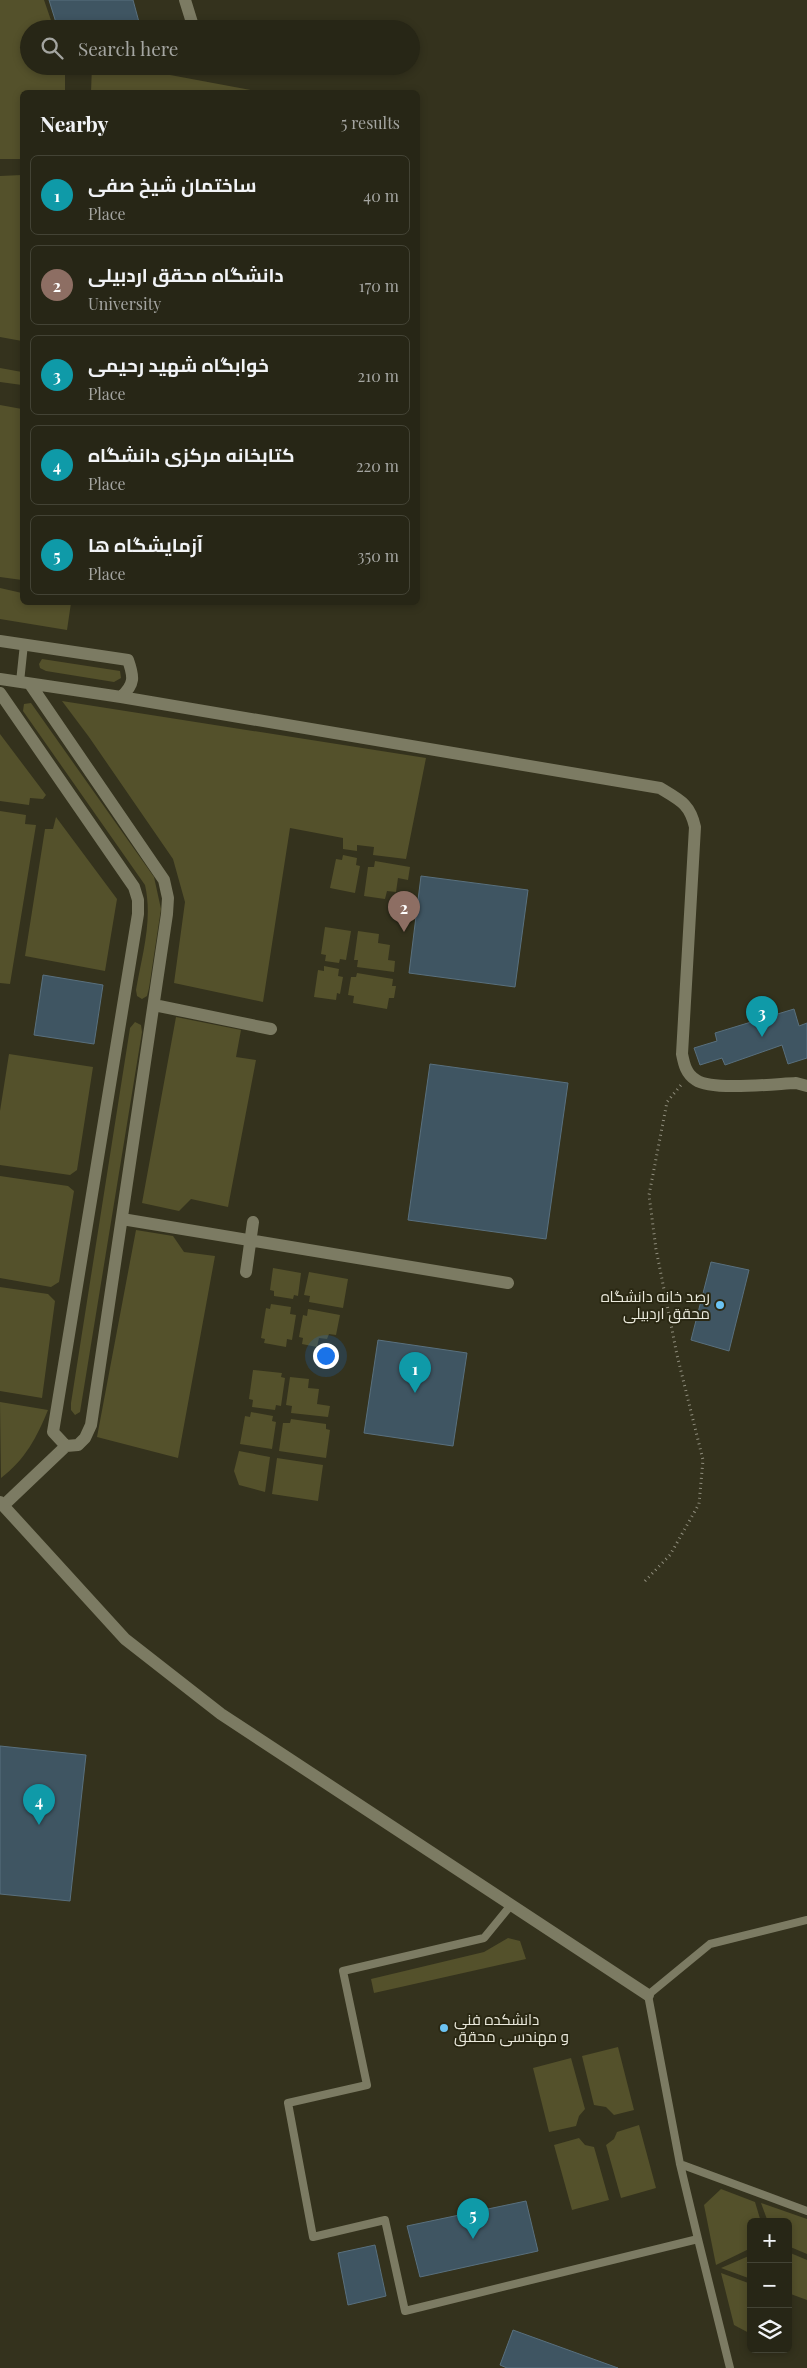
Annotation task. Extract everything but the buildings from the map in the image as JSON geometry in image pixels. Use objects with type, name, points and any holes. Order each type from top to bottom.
[{"type":"street","points":[[185,0],[191,20]]},
{"type":"street","points":[[0,641],[128,660],[133,673],[130,688],[121,697]]},
{"type":"street","points":[[0,679],[121,697],[660,788],[683,802],[692,814],[695,828],[682,1054],[685,1068],[696,1081],[710,1086],[803,1082]]},
{"type":"street","points":[[25,683],[164,880],[168,898],[154,1005],[91,1425],[85,1438],[78,1445],[66,1446],[2,1503],[125,1639],[221,1714],[648,1995]]},
{"type":"street","points":[[0,693],[134,887],[138,900],[138,914],[53,1432],[66,1446]]},
{"type":"street","points":[[154,1005],[271,1029]]},
{"type":"street","points":[[122,1219],[508,1283]]},
{"type":"street","points":[[246,1272],[254,1222]]},
{"type":"lane","points":[[24,644],[25,683]]},
{"type":"lane","points":[[512,1905],[484,1938],[343,1971],[367,2085],[288,2103],[313,2237],[385,2220],[405,2311],[698,2240]]},
{"type":"lane","points":[[730,2368],[680,2164],[648,1995],[710,1944],[807,1920]]},
{"type":"lane","points":[[680,2164],[807,2211]]},
{"type":"path","points":[[645,1581],[670,1555],[699,1504],[703,1460],[675,1345],[656,1249],[649,1195],[667,1102],[690,1075]]},
{"type":"shaded area","points":[[0,0],[44,0],[51,20],[20,20],[20,75],[65,75],[65,90],[20,90],[20,159],[0,159]]},
{"type":"shaded area","points":[[92,75],[170,75],[251,90],[91,90]]},
{"type":"shaded area","points":[[20,175],[20,341],[0,337],[0,176]]},
{"type":"shaded area","points":[[0,368],[20,372],[20,385],[0,382]]},
{"type":"shaded area","points":[[0,405],[20,409],[20,580],[0,577]]},
{"type":"shaded area","points":[[0,588],[20,593],[20,605],[71,605],[67,630],[0,619]]},
{"type":"shaded area","points":[[42,659],[120,671],[121,678],[114,682],[46,671],[40,668],[39,664]]},
{"type":"shaded area","points":[[62,701],[426,758],[406,859],[373,855],[374,847],[357,845],[357,851],[343,849],[343,838],[290,828],[263,1002],[174,983],[185,902],[173,859]]},
{"type":"shaded area","points":[[31,703],[154,877],[161,909],[149,988],[147,996],[142,999],[137,996],[136,990],[147,924],[148,911],[145,885],[23,711],[24,704]]},
{"type":"shaded area","points":[[0,734],[46,795],[43,799],[30,798],[29,805],[0,801]]},
{"type":"shaded area","points":[[0,811],[26,815],[25,824],[36,825],[10,984],[0,983]]},
{"type":"shaded area","points":[[56,817],[117,899],[105,971],[25,956],[45,829],[53,829]]},
{"type":"shaded area","points":[[343,855],[357,858],[356,865],[360,866],[355,893],[330,888],[336,859],[342,860]]},
{"type":"shaded area","points":[[375,861],[410,867],[408,880],[398,878],[396,892],[387,891],[385,899],[364,896],[368,867],[374,867]]},
{"type":"shaded area","points":[[325,927],[351,931],[346,960],[340,959],[339,963],[325,961],[326,955],[321,954]]},
{"type":"shaded area","points":[[358,931],[379,934],[378,943],[390,945],[388,960],[395,961],[394,972],[357,967],[358,960],[354,960]]},
{"type":"shaded area","points":[[324,966],[339,969],[338,976],[343,977],[340,994],[337,993],[336,1000],[314,997],[318,970],[324,971]]},
{"type":"shaded area","points":[[357,973],[393,979],[392,986],[396,986],[394,998],[389,998],[387,1009],[353,1003],[354,996],[348,995],[351,977],[356,977]]},
{"type":"shaded area","points":[[176,1017],[241,1030],[236,1057],[256,1060],[228,1207],[191,1199],[179,1211],[142,1203]]},
{"type":"shaded area","points":[[135,1022],[141,1025],[142,1032],[80,1412],[75,1415],[71,1410],[71,1403],[130,1028]]},
{"type":"shaded area","points":[[9,1054],[93,1067],[77,1170],[70,1175],[0,1165],[0,1111]]},
{"type":"shaded area","points":[[0,1176],[68,1186],[74,1191],[59,1282],[51,1287],[0,1278]]},
{"type":"shaded area","points":[[136,1230],[173,1236],[184,1252],[215,1256],[178,1458],[97,1437]]},
{"type":"shaded area","points":[[273,1268],[301,1273],[298,1296],[294,1295],[293,1299],[274,1296],[274,1291],[270,1290]]},
{"type":"shaded area","points":[[309,1272],[348,1279],[343,1308],[309,1302],[310,1296],[304,1295]]},
{"type":"shaded area","points":[[0,1287],[48,1294],[55,1301],[42,1398],[0,1391]]},
{"type":"shaded area","points":[[271,1304],[291,1307],[290,1314],[296,1315],[292,1340],[287,1339],[286,1347],[264,1343],[265,1339],[261,1338],[266,1308],[270,1309]]},
{"type":"shaded area","points":[[308,1309],[340,1315],[336,1335],[329,1334],[327,1339],[319,1338],[317,1347],[302,1344],[303,1338],[299,1337],[303,1315],[307,1316]]},
{"type":"shaded area","points":[[253,1370],[282,1373],[281,1377],[285,1378],[281,1406],[276,1405],[275,1410],[252,1407],[253,1400],[249,1399]]},
{"type":"shaded area","points":[[290,1377],[309,1379],[308,1388],[319,1389],[317,1404],[330,1406],[328,1417],[291,1413],[292,1406],[286,1405]]},
{"type":"shaded area","points":[[0,1402],[48,1410],[24,1456],[1,1478]]},
{"type":"shaded area","points":[[251,1412],[273,1416],[272,1421],[276,1422],[272,1449],[240,1444],[245,1416],[250,1417]]},
{"type":"shaded area","points":[[291,1419],[326,1424],[326,1429],[330,1430],[326,1458],[279,1451],[283,1423],[290,1423]]},
{"type":"shaded area","points":[[239,1451],[270,1457],[265,1492],[239,1485],[234,1471]]},
{"type":"shaded area","points":[[277,1458],[323,1465],[318,1501],[272,1494]]},
{"type":"shaded area","points":[[508,1938],[520,1941],[526,1959],[374,1993],[371,1979],[484,1952]]},
{"type":"shaded area","points":[[618,2047],[634,2110],[614,2115],[606,2107],[594,2105],[582,2056]]},
{"type":"shaded area","points":[[571,2058],[585,2109],[579,2116],[576,2126],[549,2132],[533,2068]]},
{"type":"shaded area","points":[[639,2125],[656,2188],[621,2198],[606,2145],[614,2139],[617,2132]]},
{"type":"shaded area","points":[[579,2138],[585,2145],[594,2147],[609,2200],[572,2210],[554,2145]]},
{"type":"shaded area","points":[[721,2189],[755,2202],[760,2218],[747,2218],[747,2250],[716,2265],[704,2205]]},
{"type":"shaded area","points":[[761,2203],[807,2219],[807,2254],[792,2248],[792,2218],[767,2218]]},
{"type":"shaded area","points":[[792,2254],[807,2260],[807,2300],[792,2294]]},
{"type":"shaded area","points":[[747,2257],[747,2278],[721,2268]]},
{"type":"shaded area","points":[[721,2273],[747,2283],[747,2332],[734,2325]]},
{"type":"place","name":"دانشگاه محقق اردبیلی","points":[[404,932]]},
{"type":"place","name":"خوابگاه شهید رحیمی","points":[[762,1037]]},
{"type":"place","name":"رصد خانه دانشگاه محقق اردبیلی","points":[[720,1305]]},
{"type":"place","name":"ساختمان شیخ صفی","points":[[415,1393]]},
{"type":"place","name":"کتابخانه مرکزی دانشگاه","points":[[39,1825]]},
{"type":"place","name":"دانشکده فنی و مهندسی محقق","points":[[444,2028]]},
{"type":"place","name":"آزمایشگاه ها","points":[[473,2239]]}]
